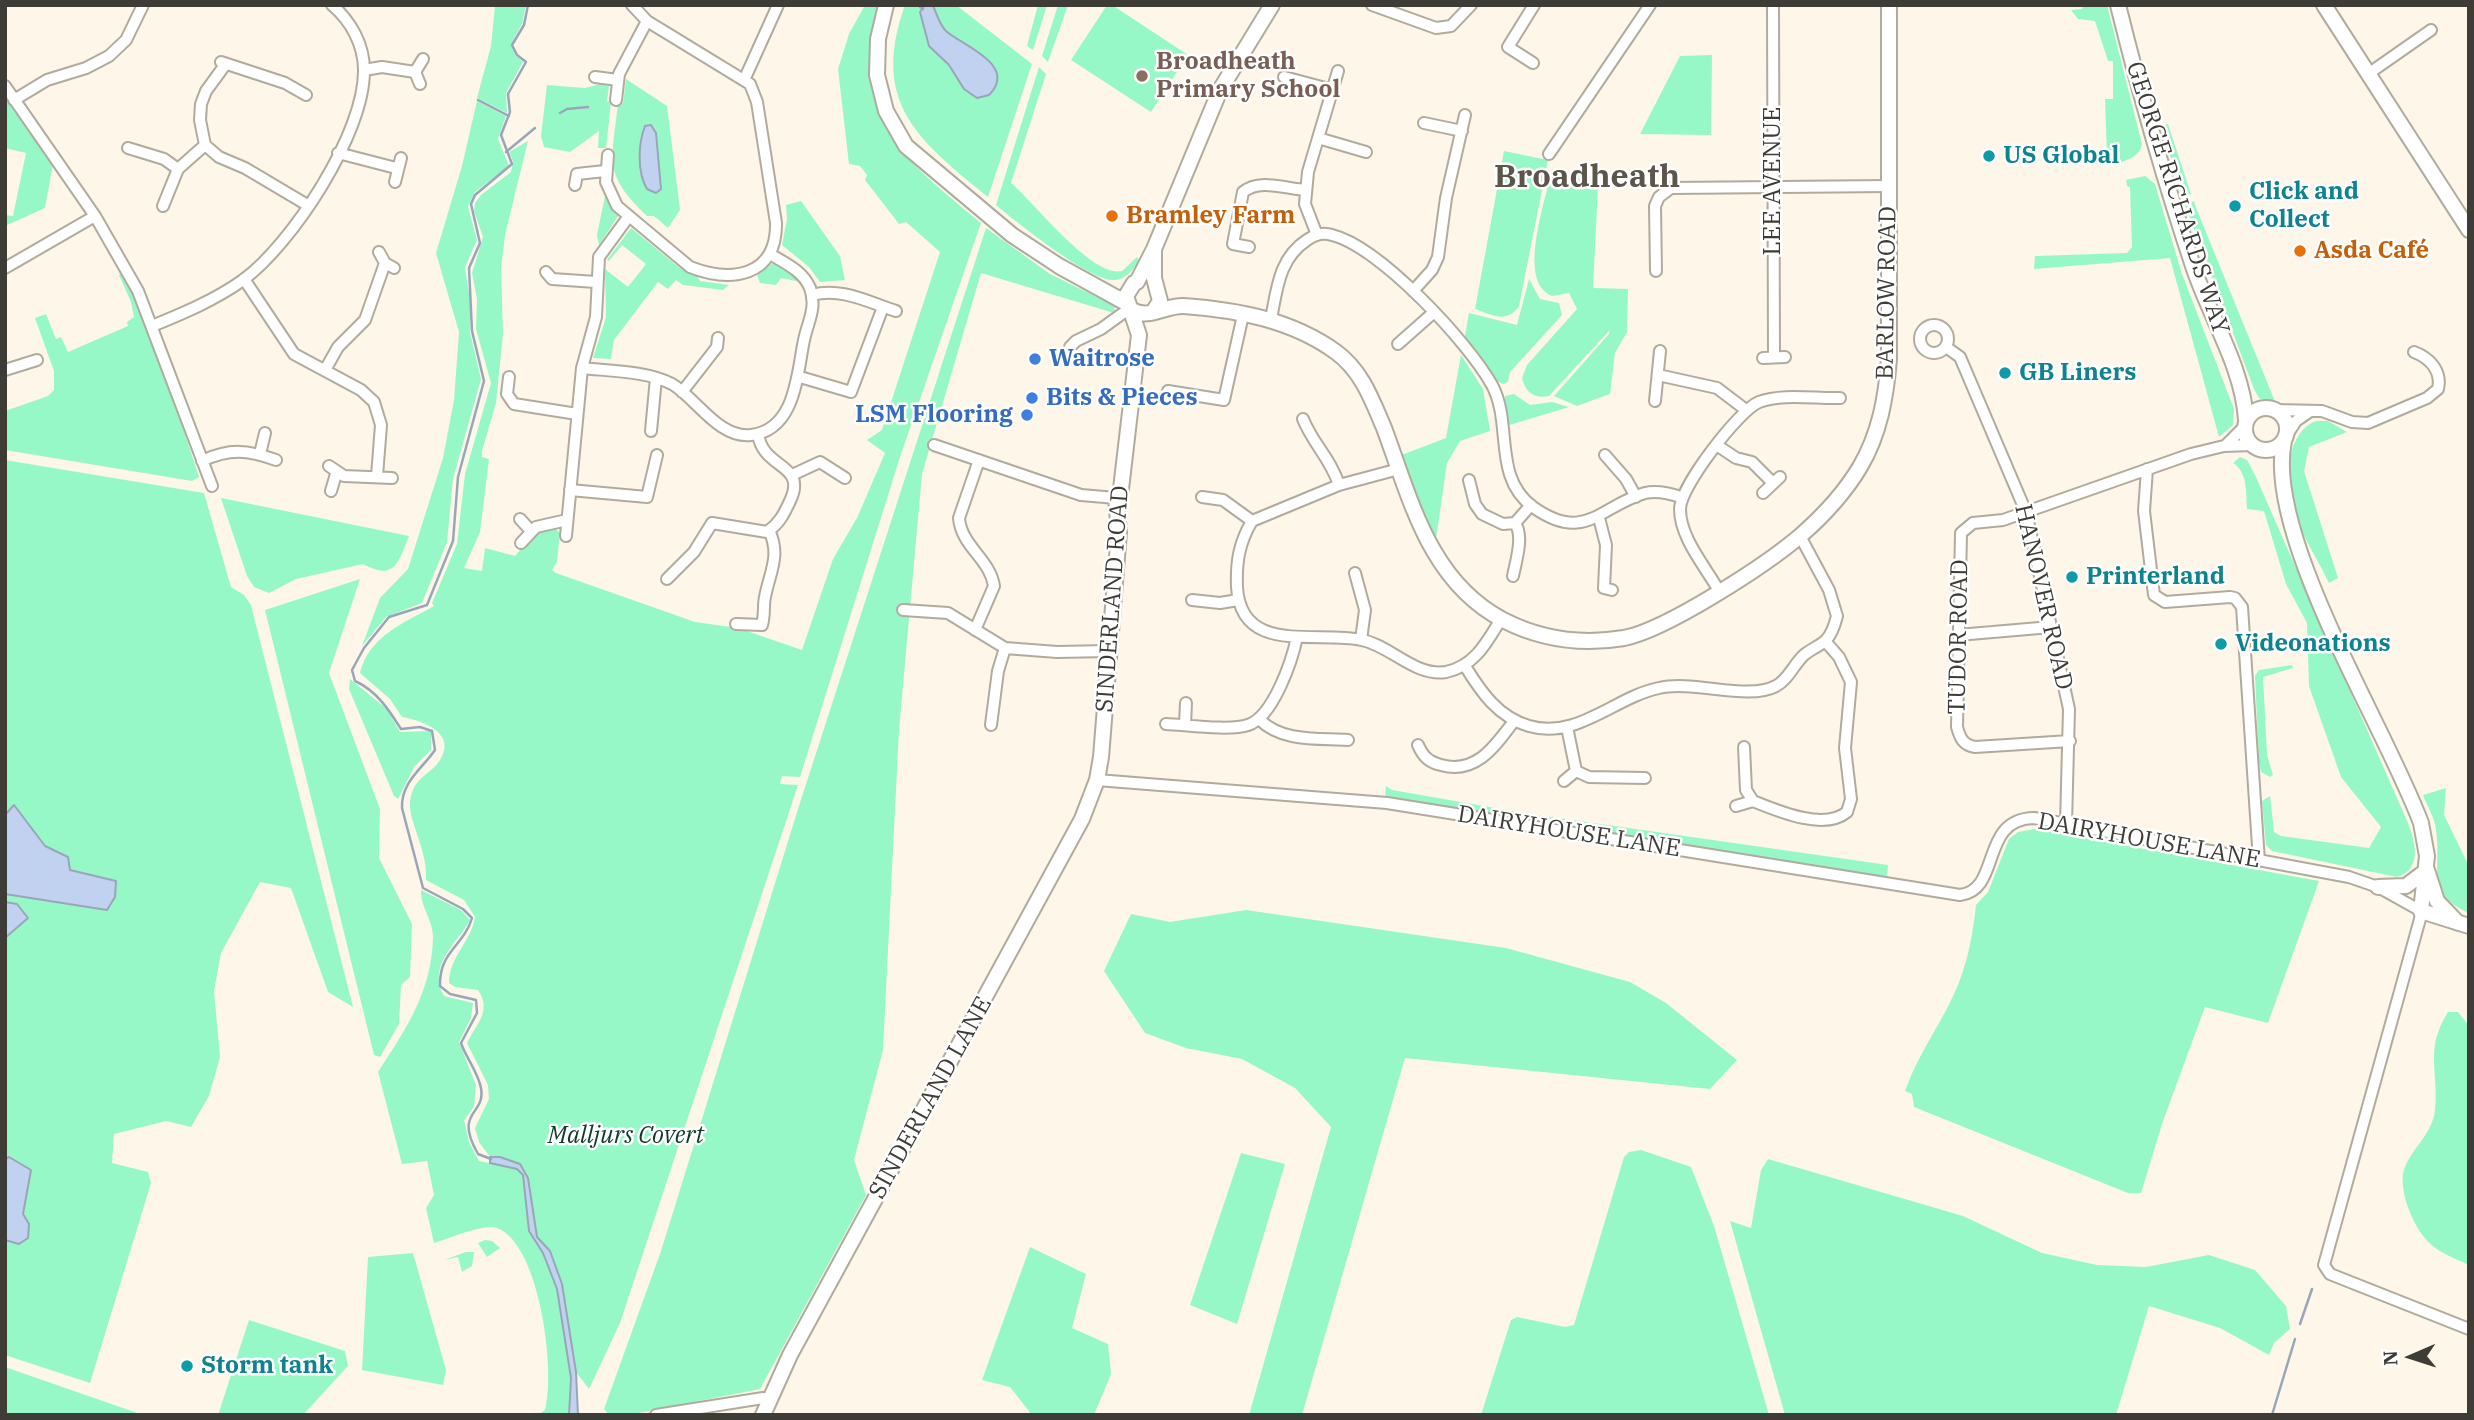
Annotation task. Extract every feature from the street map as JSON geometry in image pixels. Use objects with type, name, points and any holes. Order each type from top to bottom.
[{"type":"street","points":[[14,100],[47,80],[86,68],[109,56],[126,40],[144,5]]},
{"type":"street","points":[[152,326],[206,303],[243,279],[281,245],[309,206],[352,123],[365,70],[354,32],[332,5]]},
{"type":"street","points":[[608,155],[605,172],[613,199],[681,261],[705,272],[741,275],[770,254],[775,240],[776,223],[757,102],[744,78],[647,21],[632,5]]},
{"type":"street","points":[[744,78],[778,5]]},
{"type":"street","points":[[886,5],[876,58],[886,111],[906,146],[1012,235],[1130,308],[1151,313]]},
{"type":"street","name":"SINDERLAND ROAD","points":[[1097,780],[1119,532],[1116,498],[1121,488],[1135,388],[1139,335],[1127,291],[1154,249],[1220,90],[1272,5]]},
{"type":"street","points":[[1375,6],[1436,28],[1458,22],[1471,5]]},
{"type":"street","points":[[1533,63],[1508,47],[1534,5]]},
{"type":"street","points":[[1549,154],[1650,5]]},
{"type":"street","name":"LEE AVENUE","points":[[1773,5],[1774,357]]},
{"type":"street","name":"BARLOW ROAD","points":[[1151,313],[1183,306],[1271,319],[1315,337],[1344,358],[1370,392],[1423,534],[1446,572],[1467,593],[1501,619],[1546,637],[1577,641],[1626,638],[1659,626],[1719,591],[1800,536],[1836,500],[1858,470],[1884,408],[1889,359],[1889,5]]},
{"type":"street","name":"GEORGE RICHARDS WAY","points":[[2118,5],[2140,93],[2194,269],[2242,389],[2245,424]]},
{"type":"street","points":[[2324,5],[2469,230]]},
{"type":"street","points":[[616,100],[618,80],[647,21]]},
{"type":"street","points":[[2368,74],[2431,30]]},
{"type":"street","points":[[415,72],[423,59]]},
{"type":"street","points":[[305,79],[302,92],[266,76],[223,63],[206,91],[201,104],[200,120],[205,145],[219,157],[245,168],[309,206]]},
{"type":"street","points":[[365,70],[382,67],[415,72]]},
{"type":"street","points":[[1317,235],[1305,204],[1308,172],[1338,71]]},
{"type":"street","points":[[415,72],[420,84]]},
{"type":"street","points":[[595,77],[618,80]]},
{"type":"street","points":[[1284,77],[1333,90]]},
{"type":"street","points":[[5,86],[95,216],[138,291],[212,486]]},
{"type":"street","points":[[1413,291],[1432,270],[1438,257],[1446,198],[1465,115]]},
{"type":"street","points":[[1424,123],[1462,131]]},
{"type":"street","points":[[1318,138],[1366,152]]},
{"type":"street","points":[[175,213],[160,204],[178,169],[205,145]]},
{"type":"street","points":[[128,148],[164,159],[178,169]]},
{"type":"street","points":[[338,153],[399,163],[395,182]]},
{"type":"street","points":[[575,185],[580,172],[605,172]]},
{"type":"street","points":[[1249,247],[1233,244],[1243,192],[1249,187],[1261,185],[1306,190]]},
{"type":"street","points":[[1656,271],[1656,206],[1658,197],[1666,190],[1675,187],[1889,186]]},
{"type":"street","points":[[5,268],[95,216]]},
{"type":"street","points":[[566,536],[582,368],[596,317],[599,256],[629,216]]},
{"type":"street","points":[[1271,319],[1284,263],[1295,248],[1317,235],[1329,233],[1344,239],[1379,262],[1413,291],[1465,348],[1491,384],[1500,404],[1507,469],[1518,493],[1531,505],[1561,520],[1587,522],[1636,497],[1654,492],[1681,497]]},
{"type":"street","name":"SINDERLAND ROAD","points":[[1139,335],[1160,301],[1154,249]]},
{"type":"street","points":[[325,370],[338,347],[365,320],[389,265],[379,252]]},
{"type":"street","points":[[582,368],[656,378],[682,392],[727,429],[745,436],[767,430],[783,415],[800,377],[805,336],[812,315],[812,295],[804,276],[770,254]]},
{"type":"street","points":[[545,272],[552,279],[596,284]]},
{"type":"street","points":[[243,279],[287,346],[305,361],[361,390],[378,409],[381,425],[377,476]]},
{"type":"street","points":[[1098,286],[1116,289],[1135,282],[1150,282],[1158,288]]},
{"type":"street","name":"BARLOW ROAD","points":[[1158,288],[1183,306]]},
{"type":"street","points":[[812,295],[843,293],[896,311]]},
{"type":"street","points":[[800,377],[851,392],[883,307]]},
{"type":"street","points":[[1070,347],[1076,341],[1101,330],[1130,308]]},
{"type":"street","points":[[1398,344],[1433,313]]},
{"type":"street","points":[[1168,391],[1224,400],[1243,315]]},
{"type":"street","points":[[682,392],[717,347],[718,338]]},
{"type":"street","name":"HANOVER ROAD","points":[[1946,347],[1960,357],[2026,512],[2069,709],[2066,824]]},
{"type":"street","points":[[1655,401],[1660,351]]},
{"type":"street","points":[[2224,446],[2255,410],[2322,411],[2352,422],[2368,423],[2427,398],[2438,389],[2438,374],[2431,362],[2414,352]]},
{"type":"street","points":[[5,370],[37,360]]},
{"type":"street","points":[[1658,375],[1717,388],[1746,410]]},
{"type":"street","points":[[509,377],[507,394],[514,404],[577,414]]},
{"type":"street","points":[[651,431],[656,378]]},
{"type":"street","points":[[2242,389],[2258,404],[2272,409],[2286,420],[2281,475],[2288,513],[2314,585],[2416,811],[2426,847],[2427,870],[2421,911],[2324,1265],[2330,1274],[2469,1329]]},
{"type":"street","points":[[1719,591],[1682,525],[1681,497],[1746,410],[1760,402],[1776,399],[1840,398]]},
{"type":"street","points":[[2224,446],[2272,450],[2285,438],[2296,421],[2309,412]]},
{"type":"street","points":[[1303,419],[1311,438],[1334,467],[1339,485]]},
{"type":"street","points":[[2245,424],[2255,447],[2272,459],[2281,475]]},
{"type":"street","points":[[260,454],[265,433]]},
{"type":"street","points":[[667,579],[694,552],[712,523],[757,532],[769,530],[784,513],[796,488],[792,475],[766,457],[758,434]]},
{"type":"street","points":[[934,445],[1081,495],[1116,498]]},
{"type":"street","points":[[1718,446],[1736,458],[1752,462],[1777,480],[1763,493]]},
{"type":"street","name":"TUDOR ROAD","points":[[2070,741],[1975,747],[1968,746],[1959,738],[1957,727],[1961,533],[1973,523],[2003,520],[2147,469],[2224,446]]},
{"type":"street","points":[[202,461],[228,451],[244,450],[276,460]]},
{"type":"street","points":[[570,490],[647,498],[657,454]]},
{"type":"street","points":[[1605,455],[1626,479],[1636,497]]},
{"type":"street","points":[[975,630],[991,595],[993,576],[965,539],[959,518],[979,460]]},
{"type":"street","points":[[792,475],[805,466],[820,462],[845,478]]},
{"type":"street","points":[[1399,469],[1339,485],[1252,521],[1238,552],[1238,600],[1246,621],[1264,630],[1297,637],[1362,639],[1424,670],[1444,672],[1465,666],[1483,649],[1501,619]]},
{"type":"street","points":[[2147,469],[2144,511],[2154,594],[2165,602],[2230,597],[2235,598],[2242,607],[2259,861]]},
{"type":"street","points":[[331,491],[333,470],[351,477],[392,478]]},
{"type":"street","points":[[1469,480],[1475,504],[1482,514],[1503,524],[1515,523],[1531,505]]},
{"type":"street","points":[[1202,497],[1223,500],[1252,521]]},
{"type":"street","points":[[1599,518],[1606,545],[1604,588],[1612,590]]},
{"type":"street","points":[[520,519],[531,531]]},
{"type":"street","points":[[521,543],[531,531],[567,520]]},
{"type":"street","points":[[1513,576],[1518,550],[1518,527],[1515,523]]},
{"type":"street","points":[[736,624],[762,625],[765,599],[776,562],[776,549],[769,530]]},
{"type":"street","points":[[1465,666],[1496,708],[1514,721],[1531,727],[1567,727],[1630,697],[1659,688],[1697,686],[1751,691],[1777,686],[1803,655],[1825,641],[1835,625],[1835,604],[1800,536]]},
{"type":"street","points":[[1354,573],[1365,610],[1362,639]]},
{"type":"street","points":[[1192,600],[1238,600]]},
{"type":"street","points":[[903,610],[936,610],[962,620],[1005,648],[1057,652],[1109,651]]},
{"type":"street","points":[[1958,635],[2051,627]]},
{"type":"street","points":[[1166,724],[1246,726],[1259,720],[1293,657],[1297,637]]},
{"type":"street","points":[[1736,806],[1753,802],[1820,820],[1831,820],[1847,811],[1851,799],[1845,748],[1851,682],[1839,657],[1825,641]]},
{"type":"street","points":[[990,725],[998,671],[1005,648]]},
{"type":"street","points":[[1185,725],[1186,703]]},
{"type":"street","points":[[1259,720],[1288,736],[1348,740]]},
{"type":"street","points":[[1418,745],[1423,757],[1437,765],[1453,768],[1471,766],[1493,748],[1514,721]]},
{"type":"street","points":[[1567,727],[1576,771]]},
{"type":"street","points":[[1744,747],[1746,790],[1753,802]]},
{"type":"street","points":[[1576,771],[1589,777],[1645,778]]},
{"type":"street","points":[[1564,781],[1576,771]]},
{"type":"street","name":"DAIRYHOUSE LANE","points":[[1097,780],[1387,803],[1960,895],[1972,892],[1979,884],[2008,825],[2034,818],[2349,877],[2378,887],[2421,911]]},
{"type":"street","name":"SINDERLAND LANE","points":[[762,1415],[1082,819],[1097,780]]},
{"type":"street","points":[[2378,887],[2406,886],[2427,870]]},
{"type":"street","points":[[2427,870],[2437,901],[2464,925]]},
{"type":"street","points":[[2421,911],[2464,925]]},
{"type":"street","points":[[656,1415],[763,1398],[768,1400]]},
{"type":"green space","points":[[495,5],[526,5],[522,24],[511,44],[516,56],[523,62],[506,93],[507,113],[477,98],[491,46]]},
{"type":"green space","name":"Malljurs Covert","points":[[865,5],[879,5],[871,44],[871,78],[877,106],[888,132],[905,155],[927,177],[981,223],[900,457],[800,777],[782,776],[780,784],[798,785],[620,1323],[589,1389],[576,1372],[562,1284],[550,1251],[537,1237],[525,1171],[501,1157],[490,1157],[479,1142],[475,1128],[489,1099],[488,1085],[467,1043],[482,1017],[484,1004],[478,990],[455,987],[449,983],[452,965],[475,917],[464,900],[426,880],[424,858],[410,810],[412,793],[418,781],[440,760],[444,742],[434,729],[402,717],[390,699],[360,673],[371,649],[379,640],[434,606],[432,603],[457,544],[465,474],[491,383],[476,329],[477,299],[472,273],[483,237],[474,211],[475,203],[481,195],[511,172],[513,161],[509,152],[528,141],[505,235],[501,269],[503,334],[496,403],[482,451],[482,457],[489,459],[480,532],[464,568],[482,571],[485,548],[515,556],[535,532],[555,528],[560,533],[557,562],[552,570],[556,573],[695,622],[738,628],[802,650],[833,559],[857,518],[885,453],[867,440],[882,430],[940,252],[906,222],[899,224],[865,180],[867,175],[860,166],[849,164],[838,69],[849,34]]},
{"type":"green space","points":[[905,5],[956,5],[1032,64],[988,197],[922,137],[907,116],[897,94],[893,68],[896,39]]},
{"type":"green space","points":[[1038,5],[1047,5],[1033,50],[1027,46]]},
{"type":"green space","points":[[1058,5],[1068,5],[1048,62],[1042,56]]},
{"type":"green space","points":[[1107,5],[1112,5],[1188,55],[1151,112],[1071,60]]},
{"type":"green space","points":[[2083,5],[2107,5],[2142,144],[2135,155],[2113,165],[2107,159],[2105,99],[2113,99],[2113,61],[2108,61],[2095,21],[2078,19],[2071,10],[2082,9]]},
{"type":"green space","points":[[1712,55],[1711,135],[1640,134],[1680,56]]},
{"type":"green space","points":[[1039,67],[1046,74],[1011,183],[1064,237],[1095,263],[1110,270],[1122,271],[1137,257],[1139,260],[1127,276],[1115,280],[1089,272],[1036,237],[996,205]]},
{"type":"green space","points":[[626,79],[667,106],[680,210],[668,228],[654,216],[647,216],[616,177],[613,165],[614,139],[618,103],[623,103]]},
{"type":"green space","points":[[600,84],[609,86],[607,101],[611,102],[606,148],[598,148],[599,131],[570,152],[544,147],[541,136],[547,85],[585,88]]},
{"type":"green space","points":[[5,95],[53,164],[45,208],[5,226],[5,215],[13,216],[26,153],[5,148]]},
{"type":"green space","points":[[477,101],[506,116],[498,139],[509,166],[475,192],[468,207],[477,240],[465,267],[471,306],[470,332],[481,379],[453,479],[447,542],[422,603],[386,617],[362,646],[380,598],[408,569],[443,458],[454,400],[459,332],[436,253],[462,166]]},
{"type":"green space","points":[[2168,124],[2191,194],[2183,197],[2161,126]]},
{"type":"green space","points":[[1504,151],[1548,160],[1519,306],[1509,315],[1499,316],[1475,309]]},
{"type":"green space","points":[[1552,169],[1598,185],[1593,288],[1628,289],[1627,332],[1615,353],[1610,394],[1577,406],[1554,396],[1610,330],[1549,396],[1531,394],[1522,378],[1527,365],[1577,309],[1569,293],[1552,296],[1541,288],[1536,275],[1536,239]]},
{"type":"green space","points":[[2145,176],[2155,184],[2182,274],[2234,409],[2233,425],[2219,437],[2170,258],[2034,269],[2035,256],[2127,253],[2132,247],[2130,187],[2127,186],[2126,180]]},
{"type":"green space","points":[[605,196],[618,216],[599,245],[597,235]]},
{"type":"green space","points":[[801,201],[840,256],[845,280],[820,282],[809,267],[782,245],[787,219],[786,205]]},
{"type":"green space","points":[[2194,201],[2276,404],[2259,398],[2254,389],[2185,205]]},
{"type":"green space","points":[[631,228],[681,269],[696,274],[700,281],[729,285],[723,290],[683,285],[676,280],[668,289],[658,282],[614,340],[611,359],[593,358],[606,317],[605,269],[628,287],[646,264],[622,245],[609,261],[607,260]]},
{"type":"green space","points":[[986,228],[1050,274],[1115,306],[1114,313],[981,273],[922,474],[899,730],[883,1050],[854,1160],[866,1195],[760,1389],[628,1415],[609,1415],[604,1409],[661,1251],[798,809]]},
{"type":"green space","points":[[773,263],[795,274],[801,282],[781,278],[776,285],[760,283],[757,275]]},
{"type":"green space","points":[[124,273],[150,328],[199,477],[192,481],[5,450],[5,411],[48,396],[54,390],[54,371],[35,318],[46,314],[56,339],[61,337],[68,352],[128,326],[127,322],[134,317],[131,302],[119,275]]},
{"type":"green space","points":[[1529,279],[1540,299],[1559,303],[1562,315],[1510,372],[1508,382],[1503,384],[1495,380],[1464,341],[1469,313],[1517,325]]},
{"type":"green space","points":[[1461,355],[1483,389],[1490,431],[1460,441],[1447,463],[1436,539],[1399,456],[1446,438]]},
{"type":"green space","points":[[1514,394],[1530,405],[1552,402],[1569,407],[1506,426],[1505,396]]},
{"type":"green space","points":[[2316,421],[2328,421],[2347,432],[2309,447],[2304,471],[2338,578],[2329,583],[2298,522],[2288,481],[2294,444],[2299,434]]},
{"type":"green space","points":[[2240,457],[2247,460],[2256,477],[2408,823],[2413,838],[2414,861],[2411,868],[2397,877],[2272,851],[2266,845],[2262,801],[2270,796],[2274,832],[2281,836],[2369,848],[2381,827],[2341,777],[2309,686],[2307,623],[2286,584],[2264,511],[2247,509],[2244,478],[2233,463]]},
{"type":"green space","points":[[5,460],[204,493],[231,587],[244,595],[251,605],[353,1007],[328,992],[291,888],[260,882],[221,953],[214,991],[220,1057],[209,1096],[191,1127],[166,1121],[114,1134],[112,1163],[148,1172],[151,1183],[90,1383],[5,1355]]},
{"type":"green space","points":[[221,498],[409,536],[398,561],[389,570],[382,571],[363,564],[296,579],[269,593],[254,587],[247,576]]},
{"type":"green space","points":[[360,579],[329,673],[380,809],[379,858],[412,924],[410,977],[401,985],[399,1024],[380,1057],[374,1055],[265,610]]},
{"type":"green space","points":[[2292,665],[2293,668],[2263,677],[2267,755],[2273,775],[2270,777],[2261,772],[2259,762],[2255,676],[2259,670]]},
{"type":"green space","points":[[350,679],[387,709],[400,732],[431,731],[431,750],[414,767],[398,799],[394,796],[349,689]]},
{"type":"green space","points":[[1386,786],[1392,790],[1530,814],[1888,865],[1887,879],[1385,796]]},
{"type":"green space","points":[[2446,788],[2444,815],[2469,866],[2469,913],[2446,897],[2438,879],[2435,826],[2423,795]]},
{"type":"green space","points":[[2035,829],[2319,881],[2268,1023],[2205,1007],[2163,1121],[2141,1193],[2128,1193],[1914,1107],[1912,1094],[1905,1091],[1959,984],[1969,950],[1976,905],[1988,892],[2009,839],[2018,832]]},
{"type":"green space","points":[[421,890],[461,910],[470,920],[445,956],[439,975],[444,996],[473,1003],[471,1018],[459,1042],[476,1085],[474,1107],[464,1120],[469,1142],[479,1161],[517,1169],[523,1175],[529,1231],[543,1253],[557,1289],[571,1378],[569,1415],[538,1415],[545,1410],[548,1392],[546,1340],[534,1283],[524,1258],[512,1239],[497,1228],[491,1227],[475,1229],[434,1243],[426,1208],[434,1195],[427,1161],[402,1164],[378,1072],[416,1009],[428,975],[433,937]]},
{"type":"green space","points":[[1246,910],[1506,948],[1630,982],[1666,1003],[1737,1060],[1710,1089],[1405,1058],[1302,1415],[1249,1415],[1331,1127],[1295,1088],[1242,1059],[1186,1048],[1145,1033],[1104,971],[1131,914],[1170,922]]},
{"type":"green space","points":[[2448,1012],[2458,1012],[2469,1026],[2469,1265],[2428,1242],[2410,1213],[2403,1184],[2405,1167],[2431,1126],[2436,1096],[2434,1049]]},
{"type":"green space","points":[[1641,1150],[1691,1167],[1714,1226],[1769,1415],[1481,1415],[1511,1320],[1517,1317],[1565,1327],[1574,1325],[1624,1157],[1629,1152]]},
{"type":"green space","points":[[1241,1153],[1285,1164],[1237,1324],[1190,1305]]},
{"type":"green space","points":[[1768,1159],[1963,1216],[2042,1253],[2097,1265],[2146,1267],[2209,1255],[2255,1270],[2286,1306],[2290,1329],[2274,1343],[2269,1355],[2220,1328],[2149,1306],[2116,1415],[1785,1415],[1730,1221],[1751,1228],[1761,1170]]},
{"type":"green space","points":[[492,1241],[500,1248],[487,1257],[478,1243]]},
{"type":"green space","points":[[1030,1247],[1086,1274],[1072,1328],[1108,1344],[1111,1374],[1094,1415],[1032,1415],[1010,1387],[982,1380]]},
{"type":"green space","points":[[474,1252],[472,1266],[462,1272],[458,1257],[444,1260]]},
{"type":"green space","points":[[413,1253],[446,1370],[443,1385],[362,1370],[368,1257]]},
{"type":"green space","points":[[249,1320],[345,1351],[348,1366],[303,1415],[218,1415]]},
{"type":"green space","points":[[5,1367],[143,1415],[5,1415]]},
{"type":"water","points":[[925,5],[933,6],[946,31],[993,65],[997,74],[996,84],[989,95],[977,98],[964,89],[949,65],[929,46],[920,12]]},
{"type":"water","points":[[651,125],[656,133],[661,189],[656,193],[647,189],[640,166],[643,133],[645,126]]},
{"type":"water","points":[[14,805],[45,846],[68,857],[70,870],[116,881],[115,897],[107,910],[5,894],[5,815]]},
{"type":"water","points":[[5,902],[17,904],[28,918],[5,938]]},
{"type":"water","points":[[9,1157],[31,1170],[23,1214],[29,1224],[28,1238],[19,1244],[5,1240],[5,1159]]},
{"type":"water","points":[[490,1157],[500,1157],[520,1164],[528,1178],[537,1237],[550,1251],[562,1284],[576,1372],[578,1415],[569,1415],[571,1378],[557,1289],[543,1253],[529,1231],[523,1175],[517,1169],[490,1163]]},
{"type":"waterway","points":[[491,1159],[478,1154],[469,1129],[469,1121],[479,1104],[481,1088],[461,1043],[477,1013],[476,1000],[450,994],[440,986],[443,965],[472,918],[463,909],[423,888],[402,808],[409,783],[435,750],[432,731],[420,727],[401,729],[376,696],[355,681],[352,670],[364,648],[389,617],[427,605],[453,541],[458,477],[484,381],[472,331],[469,268],[480,243],[471,204],[475,195],[512,164],[501,135],[510,112],[508,94],[526,62],[517,55],[512,45],[524,25],[528,5]]},
{"type":"waterway","points":[[478,100],[509,116]]},
{"type":"waterway","points":[[560,113],[567,109],[588,107]]},
{"type":"waterway","points":[[506,152],[535,128]]},
{"type":"waterway","points":[[2300,1324],[2312,1289]]},
{"type":"waterway","points":[[2272,1415],[2295,1339]]},
{"type":"place","name":"Broadheath Primary School","points":[[1142,76]]},
{"type":"place","name":"US Global","points":[[1989,156]]},
{"type":"place","name":"Click and Collect","points":[[2235,206]]},
{"type":"place","name":"Bramley Farm","points":[[1112,216]]},
{"type":"place","name":"Asda Café","points":[[2300,251]]},
{"type":"place","name":"Waitrose","points":[[1035,359]]},
{"type":"place","name":"GB Liners","points":[[2005,373]]},
{"type":"place","name":"Bits & Pieces","points":[[1032,398]]},
{"type":"place","name":"LSM Flooring","points":[[1027,415]]},
{"type":"place","name":"Printerland","points":[[2072,577]]},
{"type":"place","name":"Videonations","points":[[2221,644]]},
{"type":"place","name":"Storm tank","points":[[187,1366]]},
{"type":"district","name":"Broadheath","points":[[1587,178]]}]
